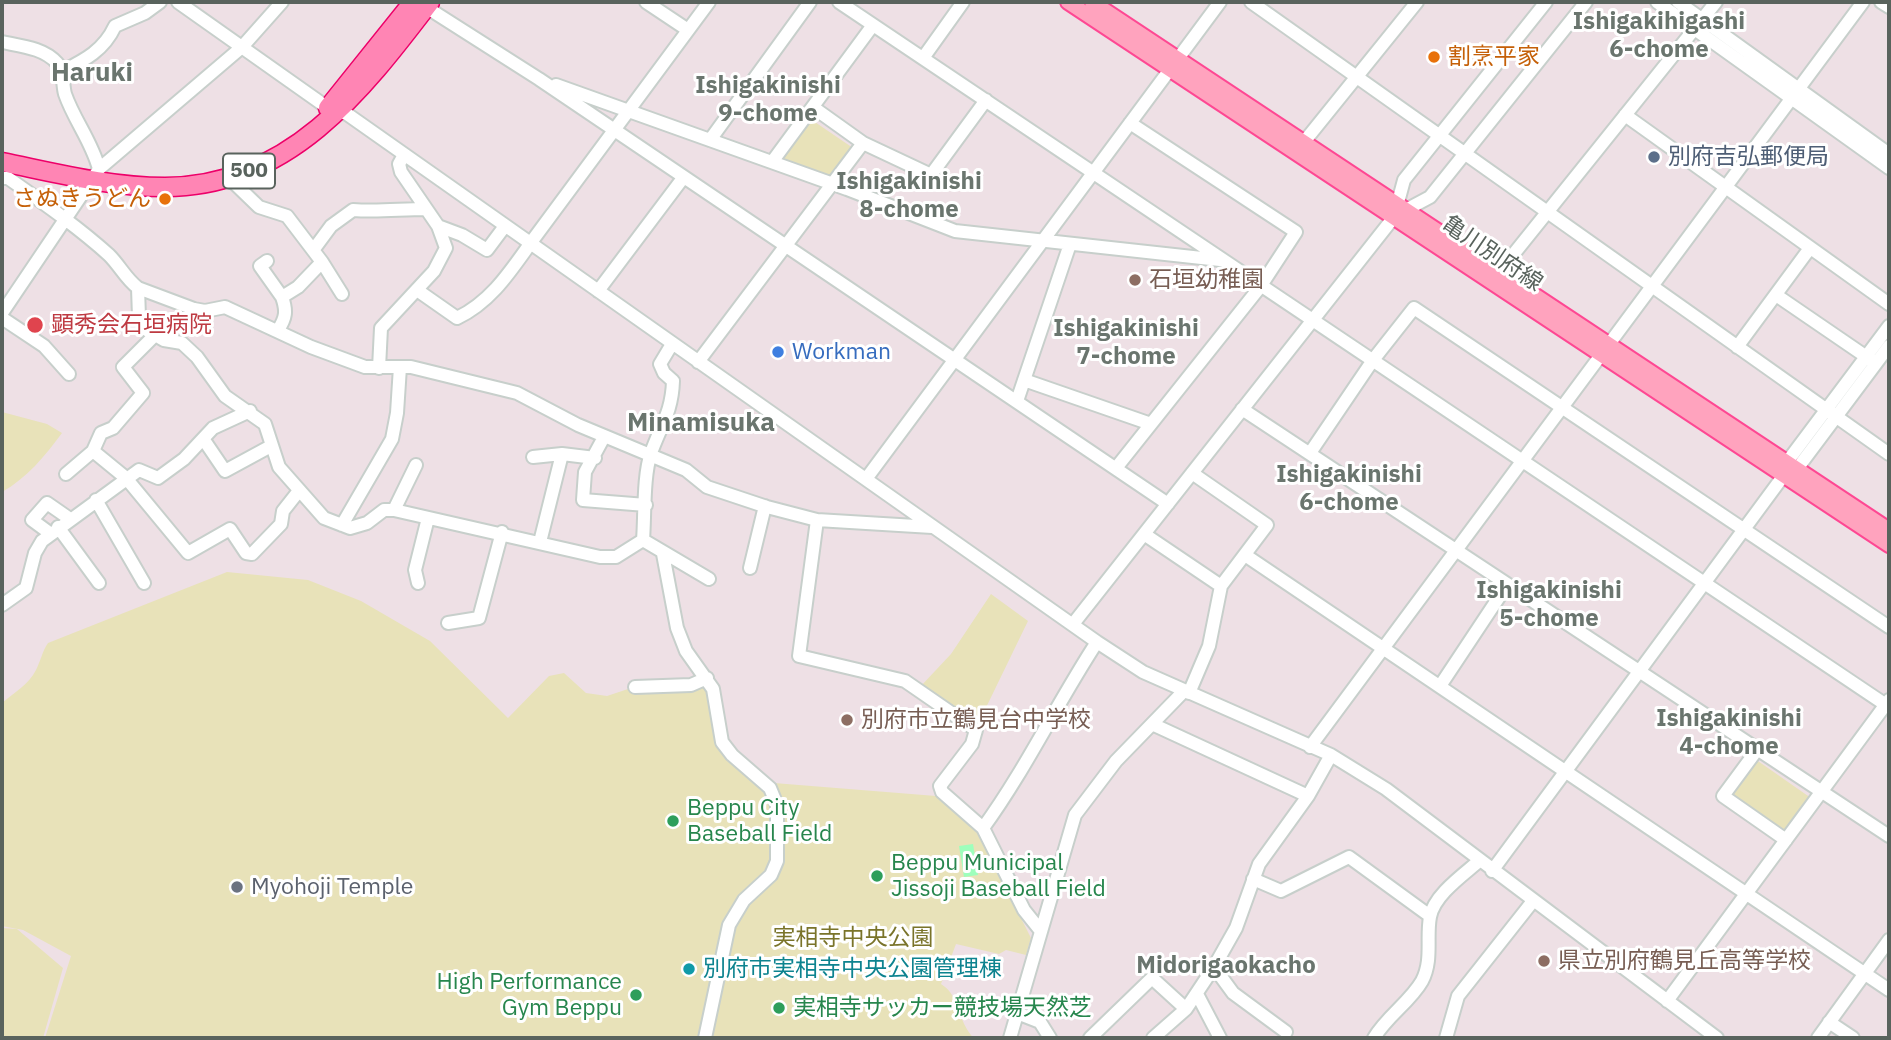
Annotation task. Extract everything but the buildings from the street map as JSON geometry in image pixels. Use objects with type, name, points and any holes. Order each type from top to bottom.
[{"type":"highway","name":"500","points":[[2,150],[96,175],[168,177],[228,168],[282,143],[364,86],[422,3]]},
{"type":"highway","name":"500","points":[[2,162],[167,187],[229,178],[289,152],[333,110]]},
{"type":"main road","name":"亀川別府線","points":[[1068,2],[1304,142],[1399,210],[1500,271],[1605,349]]},
{"type":"main road","name":"亀川別府線","points":[[1092,2],[1174,64],[1789,469],[1889,530]]},
{"type":"main road","name":"亀川別府線","points":[[1789,469],[1889,545]]},
{"type":"street","points":[[63,71],[94,55],[110,38],[115,26],[145,13],[160,2]]},
{"type":"street","points":[[178,2],[333,110],[347,114],[932,527],[1143,672],[1331,755],[1386,789],[1717,1038]]},
{"type":"street","points":[[69,374],[44,346],[2,315],[96,175],[242,47],[282,2]]},
{"type":"street","points":[[646,2],[688,30]]},
{"type":"street","points":[[417,290],[457,318],[492,292],[520,261],[530,243],[709,2]]},
{"type":"street","points":[[710,140],[810,2]]},
{"type":"street","points":[[839,2],[1224,260],[1260,287],[1888,704],[1745,893],[1667,1002]]},
{"type":"street","points":[[923,58],[963,2]]},
{"type":"street","points":[[866,480],[1220,2]]},
{"type":"street","points":[[1251,2],[1889,454]]},
{"type":"street","points":[[1304,142],[1417,2]]},
{"type":"street","points":[[1073,624],[1399,210],[1404,180],[1546,2]]},
{"type":"street","points":[[1399,210],[1430,197],[1586,2]]},
{"type":"street","points":[[1657,2],[1698,24],[1795,93],[1889,154]]},
{"type":"street","points":[[1678,2],[1698,24]]},
{"type":"street","points":[[1500,271],[1716,2]]},
{"type":"street","points":[[1310,747],[1863,2]]},
{"type":"street","points":[[1881,2],[1889,7]]},
{"type":"street","points":[[422,3],[539,79],[1168,504]]},
{"type":"street","points":[[772,162],[873,25]]},
{"type":"street","points":[[2,42],[44,52],[63,71],[65,94],[95,152],[96,175]]},
{"type":"street","points":[[539,79],[832,184],[955,232],[1224,260]]},
{"type":"street","points":[[1795,93],[1889,168]]},
{"type":"street","points":[[814,108],[863,143],[931,175],[986,100]]},
{"type":"street","points":[[1625,115],[1889,304]]},
{"type":"street","points":[[1115,468],[1260,287],[1296,232],[1130,123]]},
{"type":"street","points":[[698,362],[863,143]]},
{"type":"street","points":[[379,368],[381,328],[417,290],[442,258],[446,248],[438,226],[401,173],[399,164],[404,155]]},
{"type":"street","points":[[2,178],[8,178],[110,256],[127,279],[138,288],[194,309],[205,311],[225,307],[347,361],[379,368],[411,367],[470,383],[492,384],[517,393],[604,437],[686,470],[707,487],[765,506],[817,520],[932,527]]},
{"type":"street","points":[[229,178],[259,207],[287,216],[314,249],[342,294]]},
{"type":"street","points":[[598,291],[683,178]]},
{"type":"street","points":[[314,249],[331,226],[353,209],[389,212],[397,209],[426,209]]},
{"type":"street","points":[[438,226],[462,235],[487,250],[505,226]]},
{"type":"street","points":[[1017,401],[1070,244]]},
{"type":"street","points":[[1737,347],[1810,248]]},
{"type":"street","points":[[267,261],[260,265],[282,298],[286,309],[285,320],[278,330]]},
{"type":"street","points":[[282,298],[298,287],[322,262]]},
{"type":"street","points":[[138,288],[139,317],[145,329],[154,336],[183,343],[197,357],[225,397],[250,411],[265,424],[279,467],[324,518],[350,528],[367,523],[384,510],[394,510],[608,557],[617,556],[643,540]]},
{"type":"street","points":[[1776,295],[1871,360]]},
{"type":"street","points":[[1310,453],[1373,360],[1415,308],[1889,627]]},
{"type":"street","points":[[1492,871],[1871,360],[1889,326]]},
{"type":"street","points":[[66,474],[93,451],[101,433],[113,428],[143,393],[123,367],[154,336]]},
{"type":"street","points":[[643,540],[650,455],[671,410],[673,381],[663,373],[660,364],[672,344]]},
{"type":"street","points":[[1871,360],[1889,346]]},
{"type":"street","points":[[342,525],[392,439],[400,367]]},
{"type":"street","points":[[1024,380],[1151,424]]},
{"type":"street","points":[[1242,409],[1889,836]]},
{"type":"street","points":[[2,604],[26,588],[36,552],[54,531],[139,470],[158,478],[204,440],[213,428],[250,411]]},
{"type":"street","points":[[604,437],[585,472],[583,500],[646,505]]},
{"type":"street","points":[[204,440],[225,471],[271,446]]},
{"type":"street","points":[[93,451],[126,478],[188,553],[230,529],[246,553],[252,554],[281,524],[283,512],[299,492]]},
{"type":"street","points":[[533,457],[562,454],[595,457]]},
{"type":"street","points":[[540,542],[562,454]]},
{"type":"street","points":[[394,510],[416,465]]},
{"type":"street","points":[[1010,1038],[1075,815],[1097,783],[1152,724],[1187,692],[1207,655],[1221,586],[1268,525],[1192,473]]},
{"type":"street","points":[[96,500],[144,583]]},
{"type":"street","points":[[70,519],[47,503],[32,520],[54,531],[99,583]]},
{"type":"street","points":[[750,568],[765,506]]},
{"type":"street","points":[[418,583],[415,570],[428,518]]},
{"type":"street","points":[[817,520],[799,656],[905,681],[976,730],[972,744],[940,786],[942,792],[983,828],[1024,910],[1040,930]]},
{"type":"street","points":[[448,623],[479,618],[502,533]]},
{"type":"street","points":[[1144,534],[1221,586]]},
{"type":"street","points":[[643,540],[709,579]]},
{"type":"street","points":[[663,554],[677,628],[686,651],[713,689],[722,742],[732,755],[774,793],[779,848],[774,870],[744,900],[729,925],[705,1038]]},
{"type":"street","points":[[1245,555],[1889,990]]},
{"type":"street","points":[[1440,686],[1507,585]]},
{"type":"street","points":[[983,828],[1005,798],[1041,739],[1064,691],[1097,642]]},
{"type":"street","points":[[635,687],[691,685],[707,678]]},
{"type":"street","points":[[1152,724],[1308,796]]},
{"type":"street","points":[[1757,750],[1723,796],[1786,840]]},
{"type":"street","points":[[1153,1038],[1186,1009],[1214,967],[1236,928],[1259,864],[1308,796],[1331,755]]},
{"type":"street","points":[[1252,879],[1281,891],[1349,857],[1430,916]]},
{"type":"street","points":[[1374,1038],[1389,1015],[1423,979],[1431,942],[1430,916],[1440,900],[1479,861]]},
{"type":"street","points":[[1446,1038],[1458,996],[1533,901]]},
{"type":"street","points":[[1818,1038],[1889,940]]},
{"type":"street","points":[[1214,967],[1233,993],[1286,1032]]},
{"type":"street","points":[[1090,1038],[1152,978],[1186,1009]]},
{"type":"street","points":[[1197,994],[1220,1038]]},
{"type":"street","points":[[1017,1013],[1040,1022],[1050,1038]]},
{"type":"street","points":[[1829,1022],[1853,1038]]},
{"type":"green space","points":[[812,120],[853,148],[829,178],[780,159]]},
{"type":"green space","points":[[2,412],[47,424],[62,433],[35,466],[2,492]]},
{"type":"green space","points":[[227,572],[308,580],[361,601],[430,641],[508,718],[549,676],[564,673],[586,693],[607,696],[628,689],[662,690],[705,682],[716,735],[769,797],[771,862],[767,872],[737,901],[701,1038],[45,1038],[71,956],[23,930],[2,926],[2,703],[33,675],[48,643]]},
{"type":"green space","points":[[991,594],[1028,621],[979,722],[957,712],[920,687],[951,654]]},
{"type":"green space","points":[[1755,759],[1811,798],[1784,836],[1728,797]]},
{"type":"green space","name":"実相寺中央公園","points":[[774,783],[936,796],[976,829],[1031,938],[1026,955],[1006,950],[999,954],[956,944],[941,984],[952,995],[964,1024],[974,1038],[709,1038],[733,925],[753,898],[775,878],[783,864],[783,804]]},
{"type":"green space","points":[[2,928],[17,929],[63,968],[43,1038],[2,1038]]},
{"type":"shaded area","points":[[973,844],[978,875],[964,877],[959,846]]},
{"type":"place","name":"割烹平家","points":[[1434,57]]},
{"type":"place","name":"別府吉弘郵便局","points":[[1654,157]]},
{"type":"place","name":"さぬきうどん","points":[[165,199]]},
{"type":"place","name":"石垣幼稚園","points":[[1135,280]]},
{"type":"place","name":"顕秀会石垣病院","points":[[35,325]]},
{"type":"place","name":"Workman","points":[[778,352]]},
{"type":"place","name":"別府市立鶴見台中学校","points":[[847,720]]},
{"type":"place","name":"Beppu City Baseball Field","points":[[673,821]]},
{"type":"place","name":"Beppu Municipal Jissoji Baseball Field","points":[[877,876]]},
{"type":"place","name":"Myohoji Temple","points":[[237,887]]},
{"type":"place","name":"県立別府鶴見丘高等学校","points":[[1544,961]]},
{"type":"place","name":"別府市実相寺中央公園管理棟","points":[[689,969]]},
{"type":"place","name":"High Performance Gym Beppu","points":[[636,995]]},
{"type":"place","name":"実相寺サッカー競技場天然芝","points":[[779,1008]]},
{"type":"district","name":"Ishigakihigashi 6-chome","points":[[1659,36]]},
{"type":"district","name":"Haruki","points":[[92,73]]},
{"type":"district","name":"Ishigakinishi 9-chome","points":[[768,100]]},
{"type":"district","name":"Ishigakinishi 8-chome","points":[[909,196]]},
{"type":"district","name":"Ishigakinishi 7-chome","points":[[1126,343]]},
{"type":"district","name":"Minamisuka","points":[[701,423]]},
{"type":"district","name":"Ishigakinishi 6-chome","points":[[1349,489]]},
{"type":"district","name":"Ishigakinishi 5-chome","points":[[1549,605]]},
{"type":"district","name":"Ishigakinishi 4-chome","points":[[1729,733]]},
{"type":"district","name":"Midorigaokacho","points":[[1226,966]]}]
